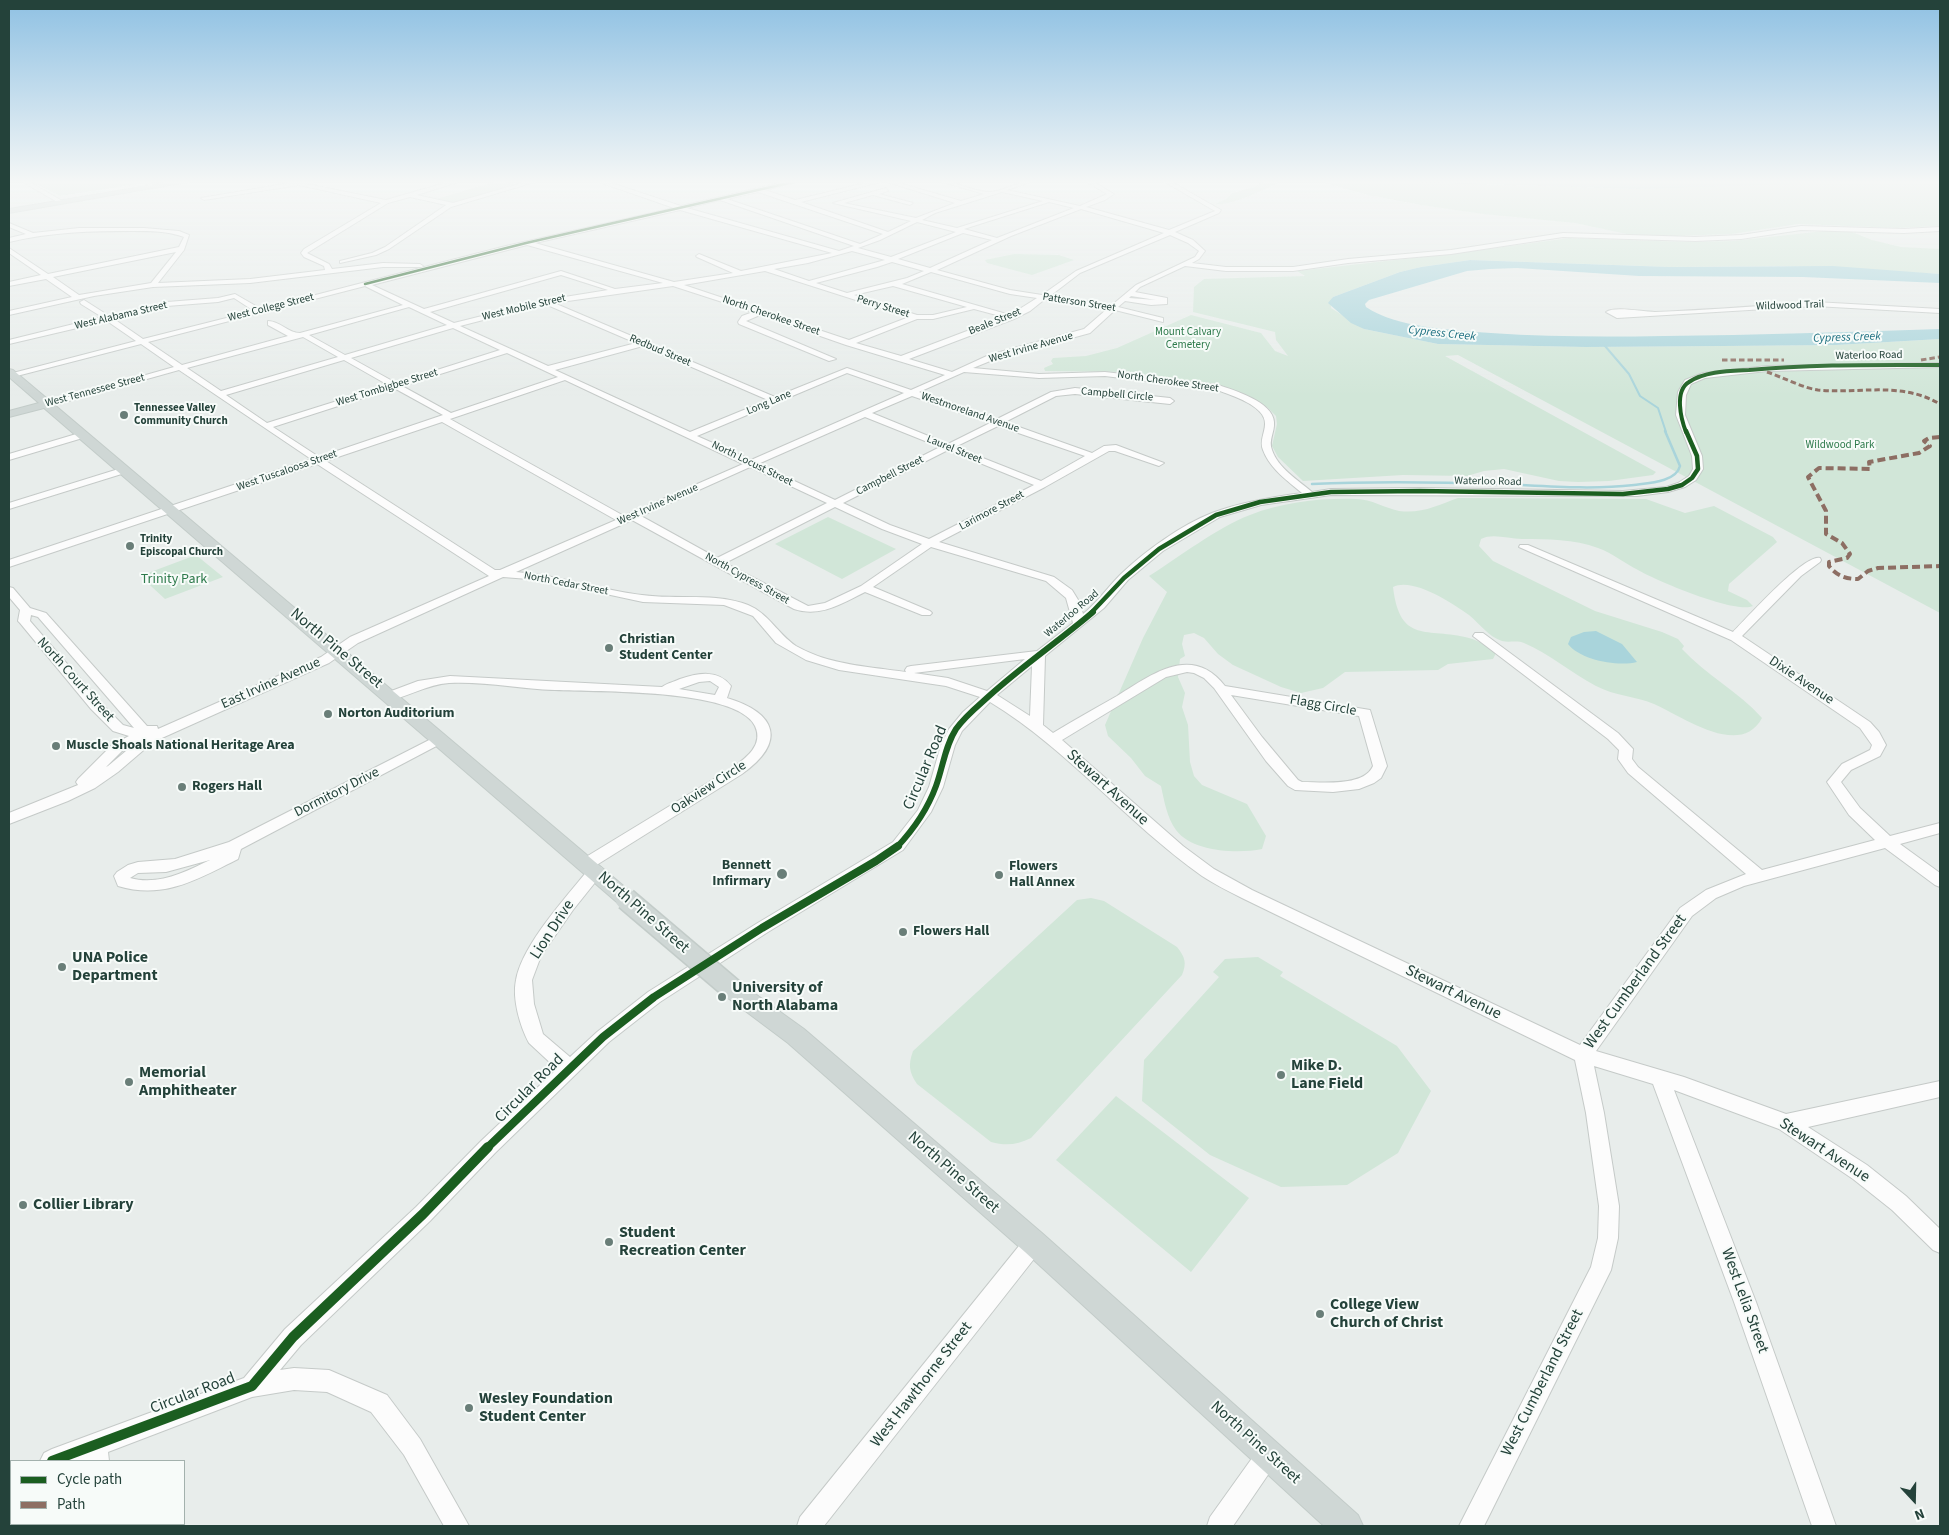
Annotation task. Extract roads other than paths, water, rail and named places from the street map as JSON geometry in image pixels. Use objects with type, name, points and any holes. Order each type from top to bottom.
[{"type":"main road","name":"North Pine Street","points":[[10,374],[337,650],[732,989],[796,1036],[1034,1243],[1346,1526]]},
{"type":"main road","name":"West Tennessee Street","points":[[9,414],[47,404]]},
{"type":"street","name":"North Cedar Street","points":[[11,253],[19,261],[109,318],[266,426],[492,573],[541,577],[644,599],[725,602],[743,607],[756,614],[780,640],[810,657],[839,666],[948,682],[990,696]]},
{"type":"street","points":[[9,284],[163,253]]},
{"type":"street","points":[[153,285],[160,273],[178,253]]},
{"type":"street","points":[[305,253],[306,256],[328,267],[403,268],[405,270],[401,275]]},
{"type":"street","points":[[9,313],[153,285],[242,282],[311,274],[373,253]]},
{"type":"street","name":"West College Street","points":[[10,374],[143,342],[490,253]]},
{"type":"street","name":"North Cherokee Street","points":[[558,253],[675,284],[954,375]]},
{"type":"street","name":"West Mobile Street","points":[[221,394],[454,326],[546,302],[766,269],[840,253]]},
{"type":"street","name":"Patterson Street","points":[[873,253],[930,271],[1010,292],[1114,308],[1160,320]]},
{"type":"street","points":[[807,284],[866,269],[907,253]]},
{"type":"street","points":[[846,295],[909,280],[970,253]]},
{"type":"street","name":"Beale Street","points":[[901,359],[1011,317],[1043,298],[1078,272],[1123,253]]},
{"type":"street","name":"West Irvine Avenue","points":[[337,650],[362,636],[500,574],[963,370],[1004,353],[1074,336],[1094,326],[1143,284],[1197,258],[1201,253]]},
{"type":"street","points":[[1184,264],[1201,268],[1235,270],[1293,269],[1348,261],[1445,253]]},
{"type":"street","points":[[699,256],[740,273]]},
{"type":"street","points":[[357,258],[355,263],[383,265],[450,262]]},
{"type":"street","points":[[356,268],[383,265]]},
{"type":"street","points":[[406,265],[428,268]]},
{"type":"street","name":"Perry Street","points":[[766,269],[807,284],[916,317],[933,317],[974,307]]},
{"type":"street","points":[[151,276],[160,273]]},
{"type":"street","points":[[425,311],[561,274],[618,291]]},
{"type":"street","points":[[134,282],[142,279]]},
{"type":"street","points":[[892,283],[1011,317]]},
{"type":"street","name":"North Locust Street","points":[[365,284],[886,527],[930,543],[1050,579],[1065,587],[1073,599],[1078,610],[1079,624]]},
{"type":"street","name":"West Alabama Street","points":[[9,342],[167,304],[218,300],[235,296],[259,311]]},
{"type":"street","name":"Redbud Street","points":[[546,302],[775,400]]},
{"type":"street","name":"Wildwood Trail","points":[[1640,314],[1690,313],[1815,304],[1940,311]]},
{"type":"street","name":"West Tennessee Street","points":[[181,368],[191,363],[292,335],[394,307],[410,305]]},
{"type":"street","name":"West Tennessee Street","points":[[47,404],[410,305]]},
{"type":"street","points":[[761,312],[745,318],[742,322],[832,359]]},
{"type":"street","points":[[849,342],[916,317]]},
{"type":"street","points":[[271,323],[292,335]]},
{"type":"street","name":"West Tennessee Street","points":[[292,335],[304,335]]},
{"type":"street","name":"North Cypress Street","points":[[304,335],[396,386],[446,417],[628,518],[718,562],[798,608],[807,610],[828,606],[865,588]]},
{"type":"street","points":[[548,369],[643,344]]},
{"type":"street","name":"West Tombigbee Street","points":[[266,426],[508,350]]},
{"type":"street","name":"Waterloo Road","points":[[990,696],[1013,674],[1100,606],[1124,578],[1159,549],[1216,515],[1238,508],[1309,494],[1384,491],[1641,494],[1664,490],[1682,485],[1694,477],[1699,467],[1697,457],[1685,432],[1678,409],[1683,389],[1688,382],[1696,377],[1734,370],[1940,365]]},
{"type":"street","name":"Long Lane","points":[[691,435],[847,370]]},
{"type":"street","name":"Westmoreland Avenue","points":[[847,370],[1093,456]]},
{"type":"street","name":"North Cherokee Street","points":[[963,370],[1039,376],[1120,375],[1210,387],[1231,392],[1263,409],[1269,416],[1270,423],[1266,444],[1268,451],[1276,463],[1309,494]]},
{"type":"street","name":"West Tuscaloosa Street","points":[[9,564],[566,378]]},
{"type":"street","name":"Campbell Circle","points":[[1063,392],[1170,401]]},
{"type":"street","name":"Campbell Street","points":[[718,562],[1054,394],[1063,392]]},
{"type":"street","name":"Laurel Street","points":[[866,414],[1042,485]]},
{"type":"street","points":[[9,457],[83,435]]},
{"type":"street","name":"Larimore Street","points":[[865,588],[930,543],[1042,485],[1107,448],[1116,448],[1159,463]]},
{"type":"street","points":[[9,506],[124,470]]},
{"type":"street","name":"Dixie Avenue","points":[[1524,547],[1735,637],[1865,725],[1874,735],[1878,745],[1875,753],[1838,773],[1834,782],[1841,796],[1854,811],[1888,842],[1940,881]]},
{"type":"street","points":[[1735,637],[1797,574],[1816,560]]},
{"type":"street","points":[[865,588],[926,613]]},
{"type":"street","name":"North Court Street","points":[[10,592],[26,610],[42,615],[140,726],[145,736]]},
{"type":"street","name":"North Court Street","points":[[26,610],[24,621],[96,706],[118,728],[145,736]]},
{"type":"street","points":[[1479,636],[1613,736],[1626,749],[1625,759],[1633,770],[1758,876]]},
{"type":"street","name":"East Irvine Avenue","points":[[9,819],[83,783],[103,760],[117,748],[325,660],[337,650]]},
{"type":"street","points":[[891,673],[978,664],[1038,654],[1036,725]]},
{"type":"street","name":"Flagg Circle","points":[[1053,739],[1162,674],[1176,668],[1189,668],[1202,672],[1221,689],[1236,712],[1293,783],[1300,787],[1363,784],[1373,779],[1379,771],[1380,766],[1364,713],[1221,689]]},
{"type":"street","name":"Oakview Circle","points":[[662,690],[695,679],[711,676],[720,679],[725,686],[723,694],[718,700]]},
{"type":"street","name":"Oakview Circle","points":[[391,696],[433,681],[662,690],[718,700],[737,705],[754,714],[764,727],[765,742],[754,758],[591,868]]},
{"type":"street","name":"Stewart Avenue","points":[[990,696],[1036,725],[1178,850],[1209,873],[1247,894],[1584,1056],[1660,1077],[1742,1105],[1786,1123],[1860,1172],[1899,1203],[1940,1243]]},
{"type":"street","name":"Circular Road","points":[[58,1460],[96,1453],[252,1386],[293,1337],[423,1214],[603,1037],[654,996],[762,928],[869,866],[898,846],[924,812],[936,787],[948,744],[956,729],[990,696]]},
{"type":"street","points":[[96,706],[115,698]]},
{"type":"street","points":[[103,760],[114,741],[118,728]]},
{"type":"street","name":"East Irvine Avenue","points":[[42,804],[63,798],[90,785],[113,769],[145,736]]},
{"type":"street","name":"Dormitory Drive","points":[[234,851],[164,867],[139,867],[129,870],[122,876],[123,882],[134,886],[154,886],[177,881],[234,851],[439,739]]},
{"type":"street","name":"West Cumberland Street","points":[[1471,1526],[1601,1270],[1606,1246],[1609,1206],[1584,1056],[1686,912],[1711,894],[1740,881],[1940,828]]},
{"type":"street","name":"Lion Drive","points":[[570,1069],[535,1038],[525,1004],[524,980],[534,954],[591,868]]},
{"type":"street","name":"West Lelia Street","points":[[1660,1077],[1749,1311],[1824,1526]]},
{"type":"street","points":[[1786,1123],[1940,1089]]},
{"type":"street","name":"West Hawthorne Street","points":[[809,1526],[1034,1243]]},
{"type":"street","points":[[252,1386],[294,1379],[329,1381],[379,1403],[412,1447],[457,1526]]},
{"type":"street","points":[[1219,1526],[1268,1455]]},
{"type":"water","name":"Cypress Creek","points":[[1470,260],[1671,267],[1833,266],[1940,274],[1940,283],[1803,277],[1639,276],[1517,268],[1490,269],[1467,271],[1369,300],[1365,304],[1366,307],[1393,320],[1409,324],[1443,329],[1513,334],[1642,336],[1940,329],[1940,339],[1836,345],[1586,347],[1438,344],[1364,329],[1351,323],[1328,303],[1333,297],[1400,272]]},
{"type":"water","points":[[1596,631],[1622,644],[1637,662],[1620,664],[1600,661],[1581,654],[1568,644],[1571,637],[1584,632]]},
{"type":"waterway","points":[[1605,346],[1629,374],[1640,396],[1658,408],[1666,432]]},
{"type":"waterway","points":[[1312,484],[1430,482],[1584,487],[1618,486],[1661,481],[1668,479],[1680,466],[1665,431]]},
{"type":"place","name":"Tennessee Valley Community Church","points":[[124,415]]},
{"type":"place","name":"Trinity Episcopal Church","points":[[130,546]]},
{"type":"place","name":"Christian Student Center","points":[[609,648]]},
{"type":"place","name":"Norton Auditorium","points":[[328,714]]},
{"type":"place","name":"Muscle Shoals National Heritage Area","points":[[56,746]]},
{"type":"place","name":"Rogers Hall","points":[[182,787]]},
{"type":"place","name":"Bennett Infirmary","points":[[782,874]]},
{"type":"place","name":"Flowers Hall Annex","points":[[999,875]]},
{"type":"place","name":"Flowers Hall","points":[[903,932]]},
{"type":"place","name":"UNA Police Department","points":[[62,967]]},
{"type":"place","name":"University of North Alabama","points":[[722,997]]},
{"type":"place","name":"Mike D. Lane Field","points":[[1281,1075]]},
{"type":"place","name":"Memorial Amphitheater","points":[[129,1082]]},
{"type":"place","name":"Collier Library","points":[[23,1205]]},
{"type":"place","name":"Student Recreation Center","points":[[609,1242]]},
{"type":"place","name":"College View Church of Christ","points":[[1320,1314]]},
{"type":"place","name":"Wesley Foundation Student Center","points":[[469,1408]]},
{"type":"park label","name":"Mount Calvary Cemetery","points":[[1188,339]]},
{"type":"park label","name":"Wildwood Park","points":[[1840,446]]},
{"type":"park label","name":"Trinity Park","points":[[174,580]]}]
